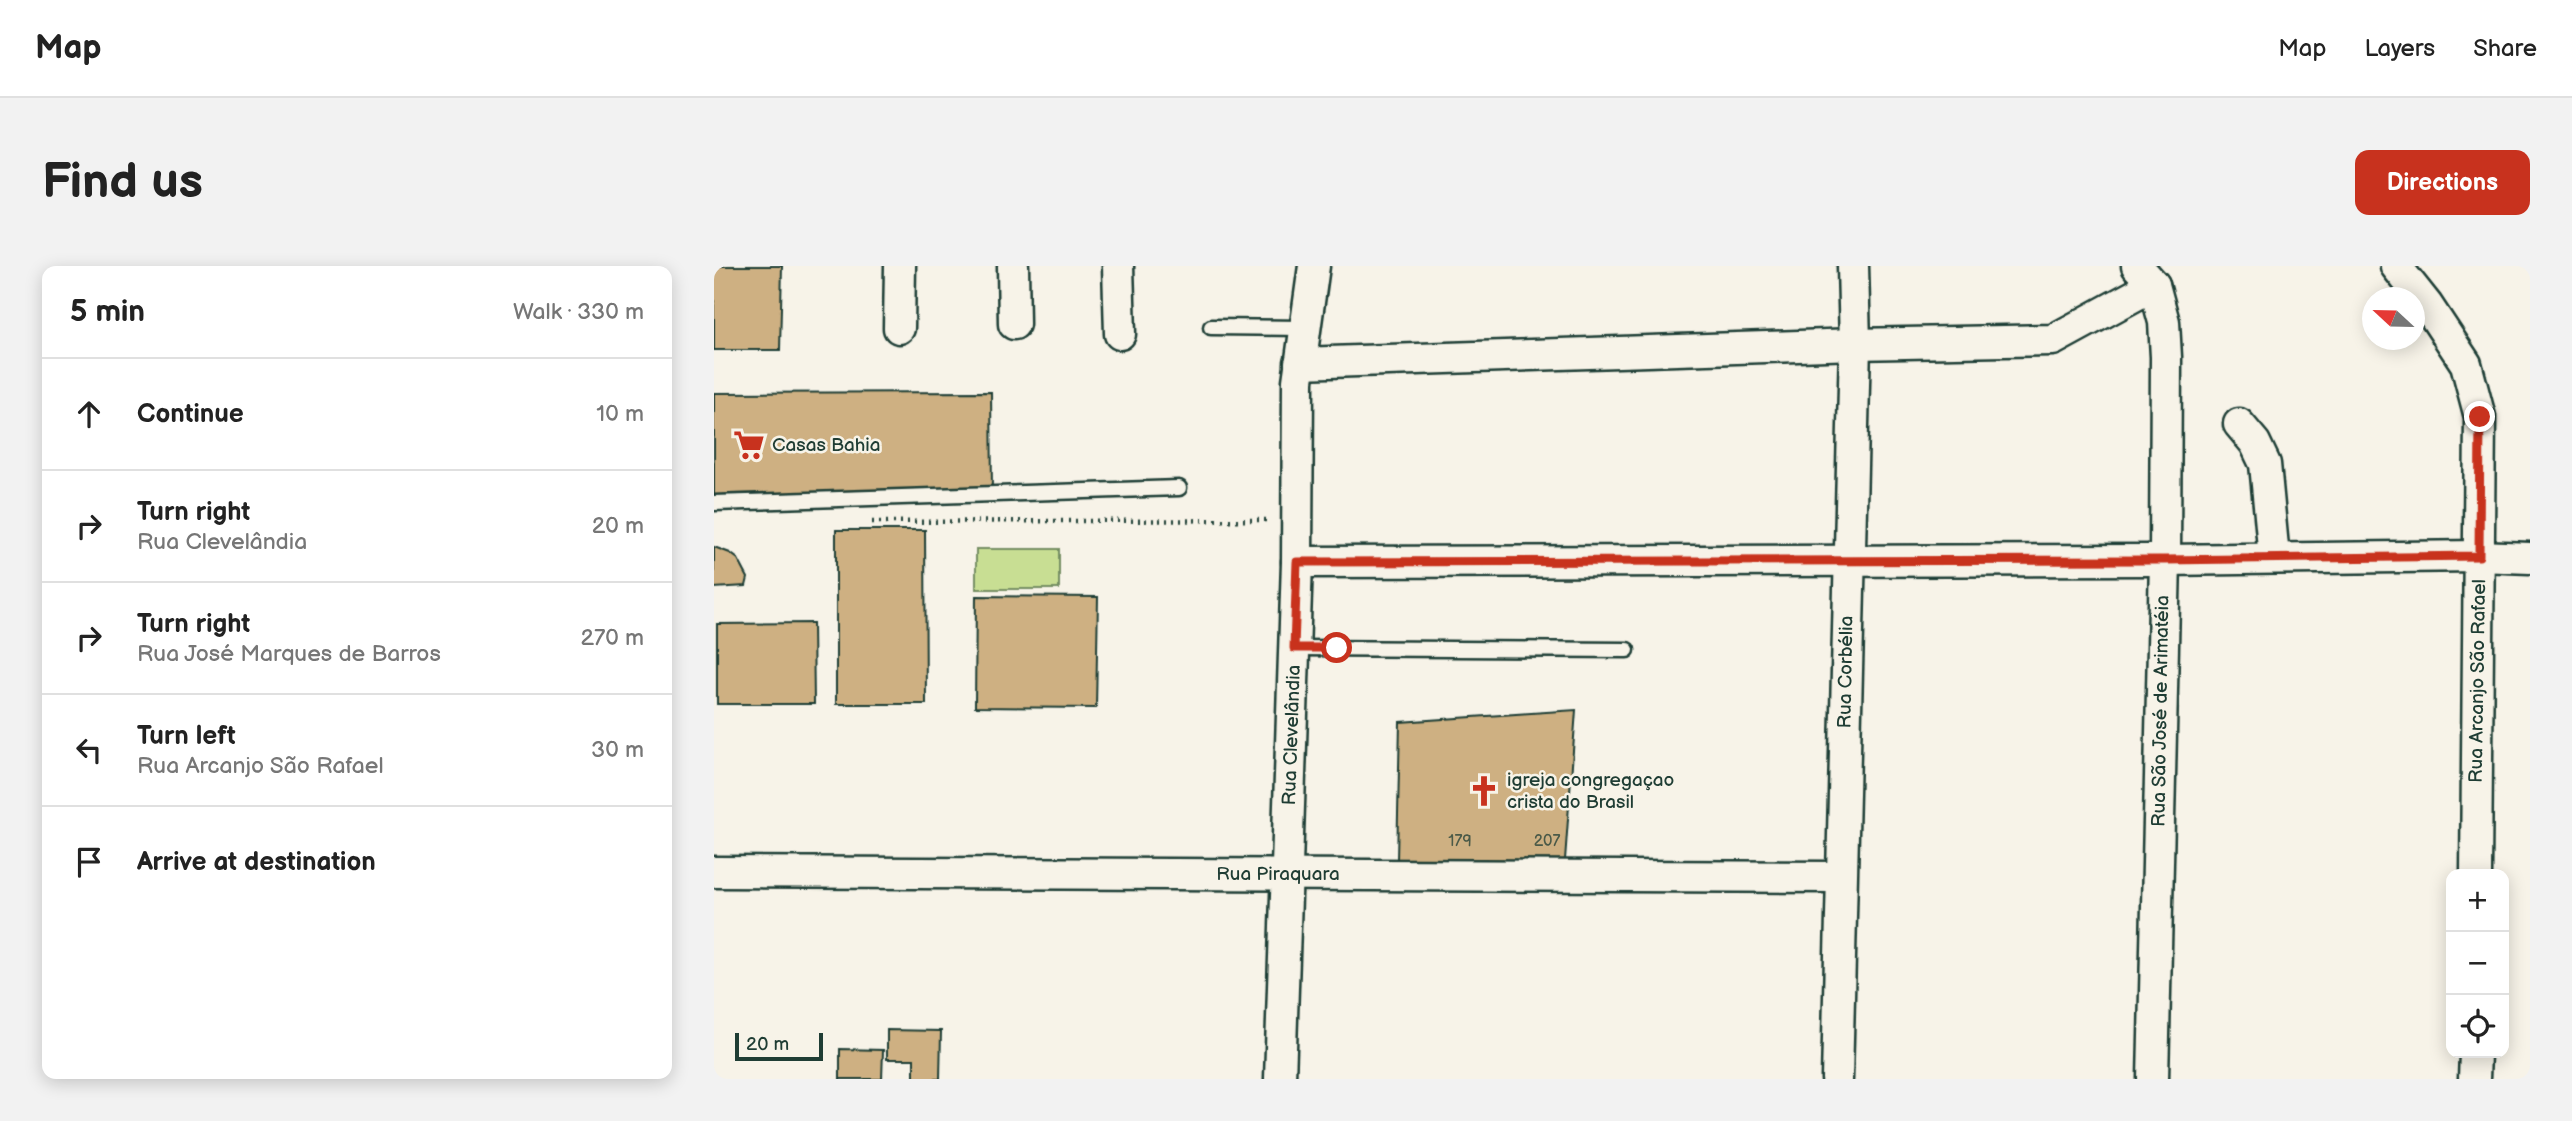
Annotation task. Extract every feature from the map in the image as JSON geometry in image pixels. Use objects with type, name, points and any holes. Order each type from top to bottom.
[{"type":"street","points":[[899,328],[900,266]]},
{"type":"street","points":[[1013,266],[1014,324]]},
{"type":"street","points":[[1118,266],[1120,334]]},
{"type":"street","name":"Rua Clevelândia","points":[[1280,1079],[1297,562],[1300,363],[1314,266]]},
{"type":"street","name":"Rua Corbélia","points":[[1837,1079],[1855,344],[1853,266]]},
{"type":"street","name":"Rua Arcanjo São Rafael","points":[[2396,266],[2427,305],[2466,364],[2480,417],[2476,869]]},
{"type":"street","points":[[1300,363],[2053,340],[2146,275]]},
{"type":"street","name":"Rua São José de Arimatéia","points":[[2146,275],[2164,322],[2166,357],[2165,560],[2153,1079]]},
{"type":"street","points":[[2239,424],[2255,443],[2265,464],[2274,558]]},
{"type":"street","points":[[1297,562],[2165,560],[2479,556],[2530,558]]},
{"type":"street","name":"Rua Piraquara","points":[[714,872],[1841,877]]},
{"type":"street","points":[[2474,1058],[2474,1079]]},
{"type":"lane","points":[[1211,327],[1304,328]]},
{"type":"lane","points":[[714,503],[1179,488]]},
{"type":"lane","points":[[1294,648],[1627,650]]},
{"type":"path","points":[[867,522],[1298,520]]},
{"type":"green space","points":[[976,549],[1059,549],[1059,589],[976,589]]},
{"type":"building","points":[[714,266],[782,266],[780,350],[714,350]]},
{"type":"building","name":"Casas Bahia","points":[[991,392],[992,491],[714,495],[714,393]]},
{"type":"building","points":[[836,530],[925,530],[926,704],[836,704]]},
{"type":"building","points":[[714,547],[738,559],[748,578],[746,586],[714,588]]},
{"type":"building","points":[[976,596],[1098,597],[1096,708],[975,707]]},
{"type":"building","points":[[813,623],[814,704],[717,704],[717,624]]},
{"type":"building","name":"igreja congregaçao crista do Brasil","points":[[1576,710],[1565,860],[1397,860],[1400,722]]},
{"type":"building","points":[[887,1030],[941,1031],[940,1079],[914,1079],[914,1059],[887,1059]]},
{"type":"building","points":[[840,1049],[883,1050],[882,1079],[840,1079]]},
{"type":"place","name":"Casas Bahia","points":[[749,445]]},
{"type":"place","name":"igreja congregaçao crista do Brasil","points":[[1484,791]]},
{"type":"route","points":[[1337,648],[1294,648],[1297,562],[2165,560],[2479,556],[2480,417]]}]
